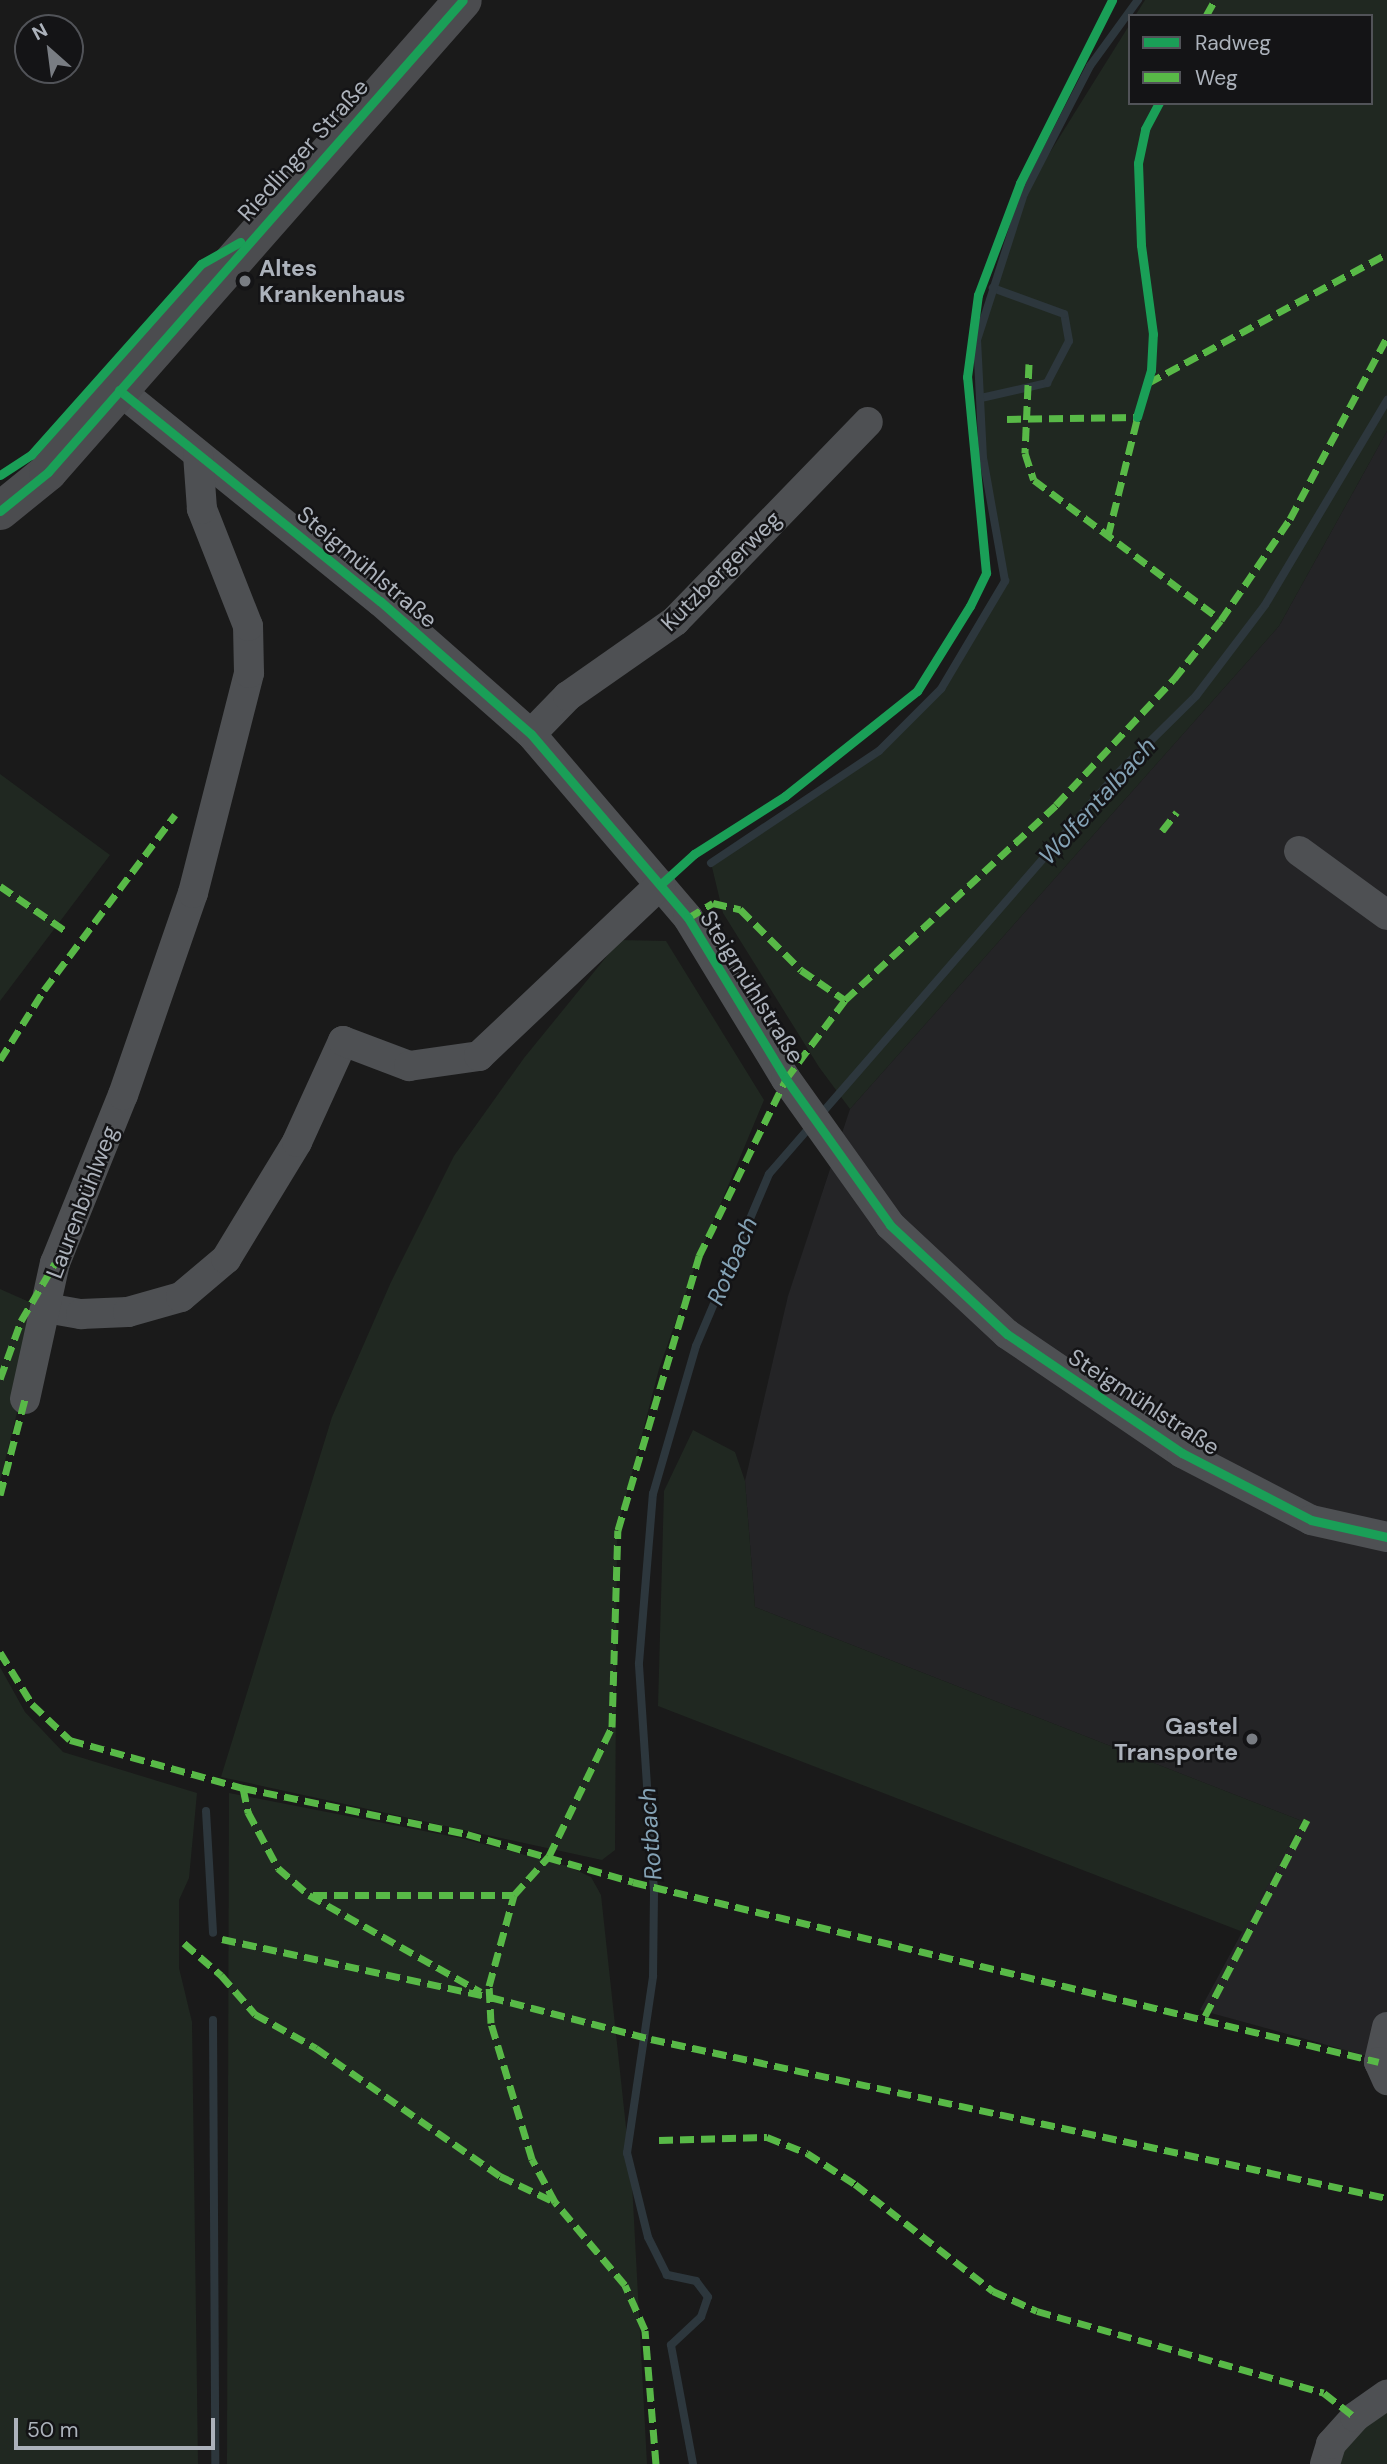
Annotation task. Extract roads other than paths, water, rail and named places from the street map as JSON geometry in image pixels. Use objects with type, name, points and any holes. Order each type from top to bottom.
[{"type":"main road","name":"Riedlinger Straße","points":[[0,511],[48,472],[463,0]]},
{"type":"street","name":"Steigmühlstraße","points":[[119,390],[380,601],[531,734],[688,918],[786,1079],[890,1225],[1007,1334],[1182,1453],[1311,1520],[1387,1538]]},
{"type":"street","name":"Kutzbergerweg","points":[[531,734],[568,696],[675,621],[868,422]]},
{"type":"street","name":"Laurenbühlweg","points":[[198,455],[202,509],[248,626],[249,674],[193,893],[124,1095],[55,1263],[46,1308],[81,1314],[128,1312],[181,1297],[226,1259],[297,1142],[343,1041],[409,1066],[479,1056],[661,884]]},
{"type":"street","points":[[1299,852],[1387,915]]},
{"type":"street","points":[[25,1399],[46,1308]]},
{"type":"street","points":[[1387,2028],[1379,2062],[1387,2080]]},
{"type":"street","points":[[1325,2464],[1331,2444],[1355,2417],[1387,2395]]},
{"type":"waterway","points":[[711,863],[879,751],[941,689],[1005,581],[983,458],[977,340],[1024,194],[1090,66],[1138,0]]},
{"type":"waterway","points":[[981,398],[1047,383],[1069,341],[1064,314],[993,288]]},
{"type":"waterway","name":"Rotbach","points":[[693,2464],[671,2345],[701,2317],[708,2297],[696,2281],[667,2275],[648,2237],[627,2153],[653,1976],[654,1891],[639,1663],[653,1494],[696,1346],[769,1174],[1115,776],[1196,696],[1265,605],[1387,400]]},
{"type":"waterway","points":[[206,1811],[213,1933]]},
{"type":"waterway","points":[[213,2020],[215,2464]]},
{"type":"place","name":"Altes Krankenhaus","points":[[245,281]]},
{"type":"place","name":"Gastel Transporte","points":[[1252,1739]]},
{"type":"water label","name":"Wolfentalbach","points":[[1097,801]]}]
